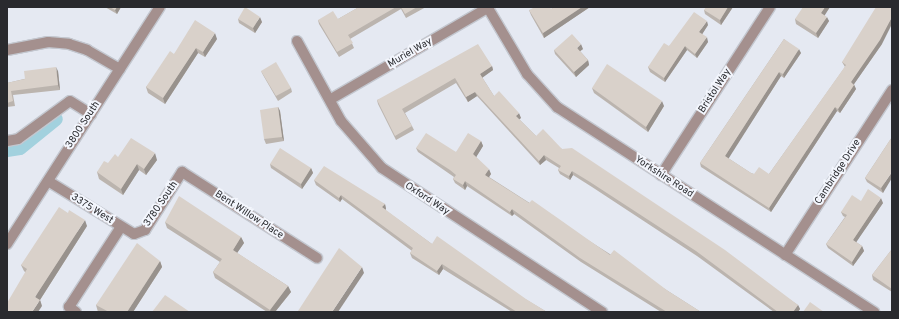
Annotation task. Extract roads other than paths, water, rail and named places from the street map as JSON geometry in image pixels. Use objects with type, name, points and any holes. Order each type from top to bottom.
[{"type":"street","name":"3800 South","points":[[7,244],[160,7]]},
{"type":"street","name":"Yorkshire Road","points":[[489,7],[527,74],[546,97],[661,175],[874,312]]},
{"type":"street","name":"Muriel Way","points":[[331,99],[489,7]]},
{"type":"street","name":"Bristol Way","points":[[661,175],[770,7]]},
{"type":"street","name":"Oxford Way","points":[[297,41],[354,139],[393,176],[602,312]]},
{"type":"street","points":[[7,50],[48,42],[69,44],[87,50],[120,69]]},
{"type":"street","name":"Cambridge Drive","points":[[785,255],[892,90]]},
{"type":"street","points":[[7,141],[18,139],[70,101],[91,114]]},
{"type":"street","name":"3780 South","points":[[138,234],[148,225],[182,172]]},
{"type":"street","name":"Bent Willow Place","points":[[182,172],[317,258]]},
{"type":"street","name":"3375 West","points":[[48,181],[121,227],[138,234]]},
{"type":"street","points":[[76,312],[69,307],[121,227]]},
{"type":"waterway","points":[[7,150],[20,148],[56,119]]}]
